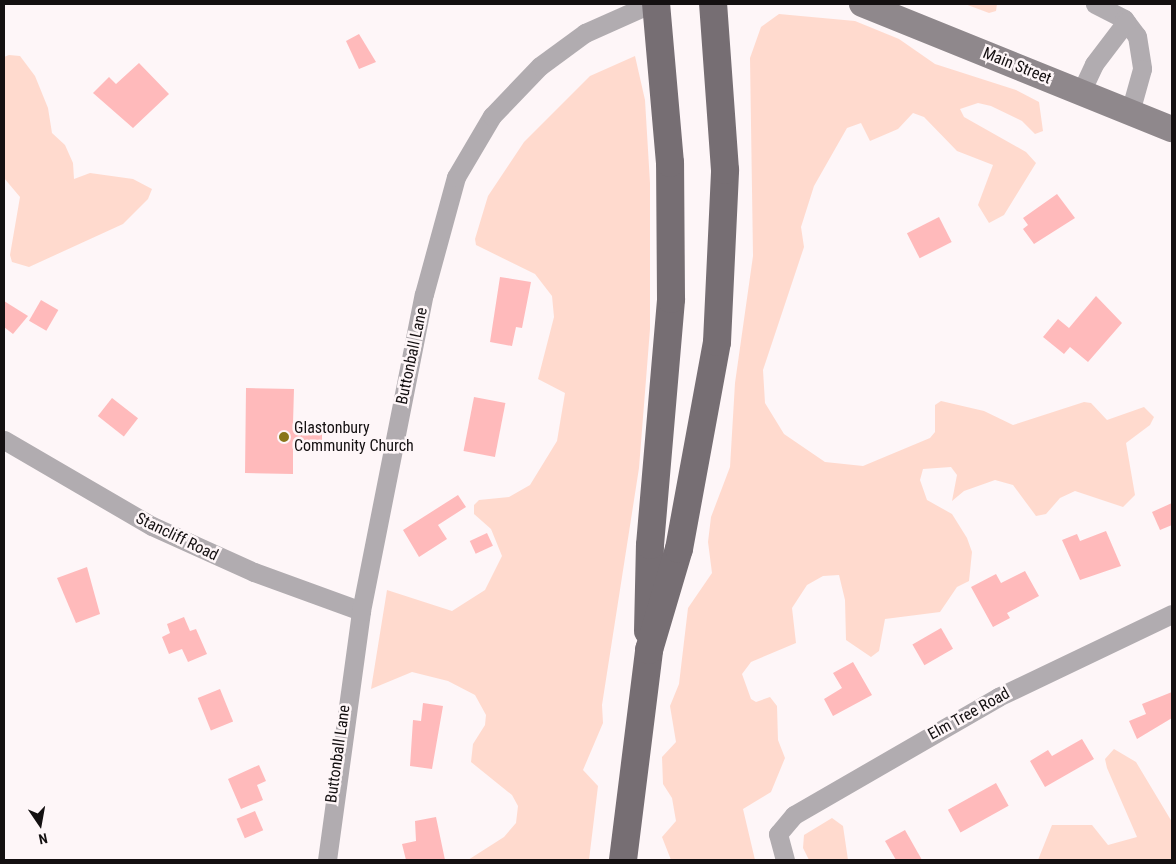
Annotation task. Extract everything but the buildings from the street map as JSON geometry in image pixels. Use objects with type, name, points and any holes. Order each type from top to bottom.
[{"type":"main road","points":[[623,860],[649,650],[650,546],[665,405],[671,290],[670,163],[656,4]]},
{"type":"main road","points":[[649,650],[679,549],[719,323],[725,170],[713,4]]},
{"type":"main road","name":"Main Street","points":[[862,4],[1172,129]]},
{"type":"street","name":"Buttonball Lane","points":[[327,860],[360,611],[424,294],[456,177],[492,116],[523,81],[585,33],[650,4]]},
{"type":"street","points":[[1095,4],[1126,22],[1137,36],[1142,57],[1130,112]]},
{"type":"street","points":[[1081,92],[1094,64],[1126,22]]},
{"type":"street","name":"Stancliff Road","points":[[4,440],[159,529],[254,572],[360,611]]},
{"type":"street","name":"Elm Tree Road","points":[[785,860],[778,834],[794,815],[998,696],[1172,614]]},
{"type":"shaded area","points":[[965,4],[997,4],[996,11],[989,13]]},
{"type":"shaded area","points":[[779,14],[855,21],[899,39],[935,64],[1016,90],[1039,102],[1043,131],[1035,134],[1022,121],[991,106],[978,103],[960,109],[964,117],[1026,152],[1036,163],[1004,215],[989,223],[978,205],[993,165],[957,151],[924,117],[913,113],[898,129],[870,141],[861,123],[847,128],[814,186],[801,227],[804,247],[763,370],[765,403],[784,434],[825,462],[863,466],[930,438],[935,432],[935,405],[941,401],[984,411],[1013,425],[1084,402],[1091,403],[1107,420],[1144,407],[1154,417],[1150,425],[1126,443],[1135,495],[1123,507],[1075,491],[1060,498],[1046,514],[1036,516],[1013,485],[995,480],[964,491],[952,501],[957,475],[951,467],[923,469],[920,480],[927,500],[952,514],[967,538],[972,552],[969,581],[957,587],[940,612],[885,619],[879,651],[871,657],[846,640],[845,600],[839,575],[823,576],[807,585],[792,608],[796,643],[751,662],[742,674],[751,699],[756,702],[770,697],[777,706],[778,740],[785,758],[771,792],[743,809],[755,860],[671,860],[662,837],[676,821],[672,798],[663,784],[662,757],[676,742],[670,706],[679,684],[688,608],[712,573],[708,542],[711,517],[730,467],[735,383],[753,256],[750,58],[761,27]]},
{"type":"shaded area","points":[[9,55],[20,56],[35,76],[48,108],[52,133],[65,145],[73,163],[74,179],[90,173],[133,179],[152,189],[148,199],[123,224],[29,267],[12,262],[10,255],[20,197],[4,178],[4,57]]},
{"type":"shaded area","points":[[635,56],[645,100],[650,183],[650,329],[639,468],[602,705],[603,723],[583,770],[598,786],[589,860],[468,860],[504,837],[516,823],[518,806],[512,795],[471,762],[473,744],[485,725],[486,715],[475,695],[448,681],[412,672],[371,689],[387,590],[452,611],[485,590],[502,556],[491,529],[474,514],[474,505],[479,500],[509,497],[530,485],[557,441],[565,393],[538,379],[554,317],[552,296],[535,274],[476,245],[475,239],[488,196],[524,142],[590,76]]},
{"type":"shaded area","points":[[1114,749],[1136,762],[1172,822],[1172,860],[1038,860],[1052,825],[1092,825],[1108,845],[1137,837],[1107,768],[1105,759]]},
{"type":"shaded area","points":[[832,818],[843,826],[848,860],[809,860],[803,848],[804,835]]},
{"type":"place","name":"Glastonbury Community Church","points":[[284,437]]}]
